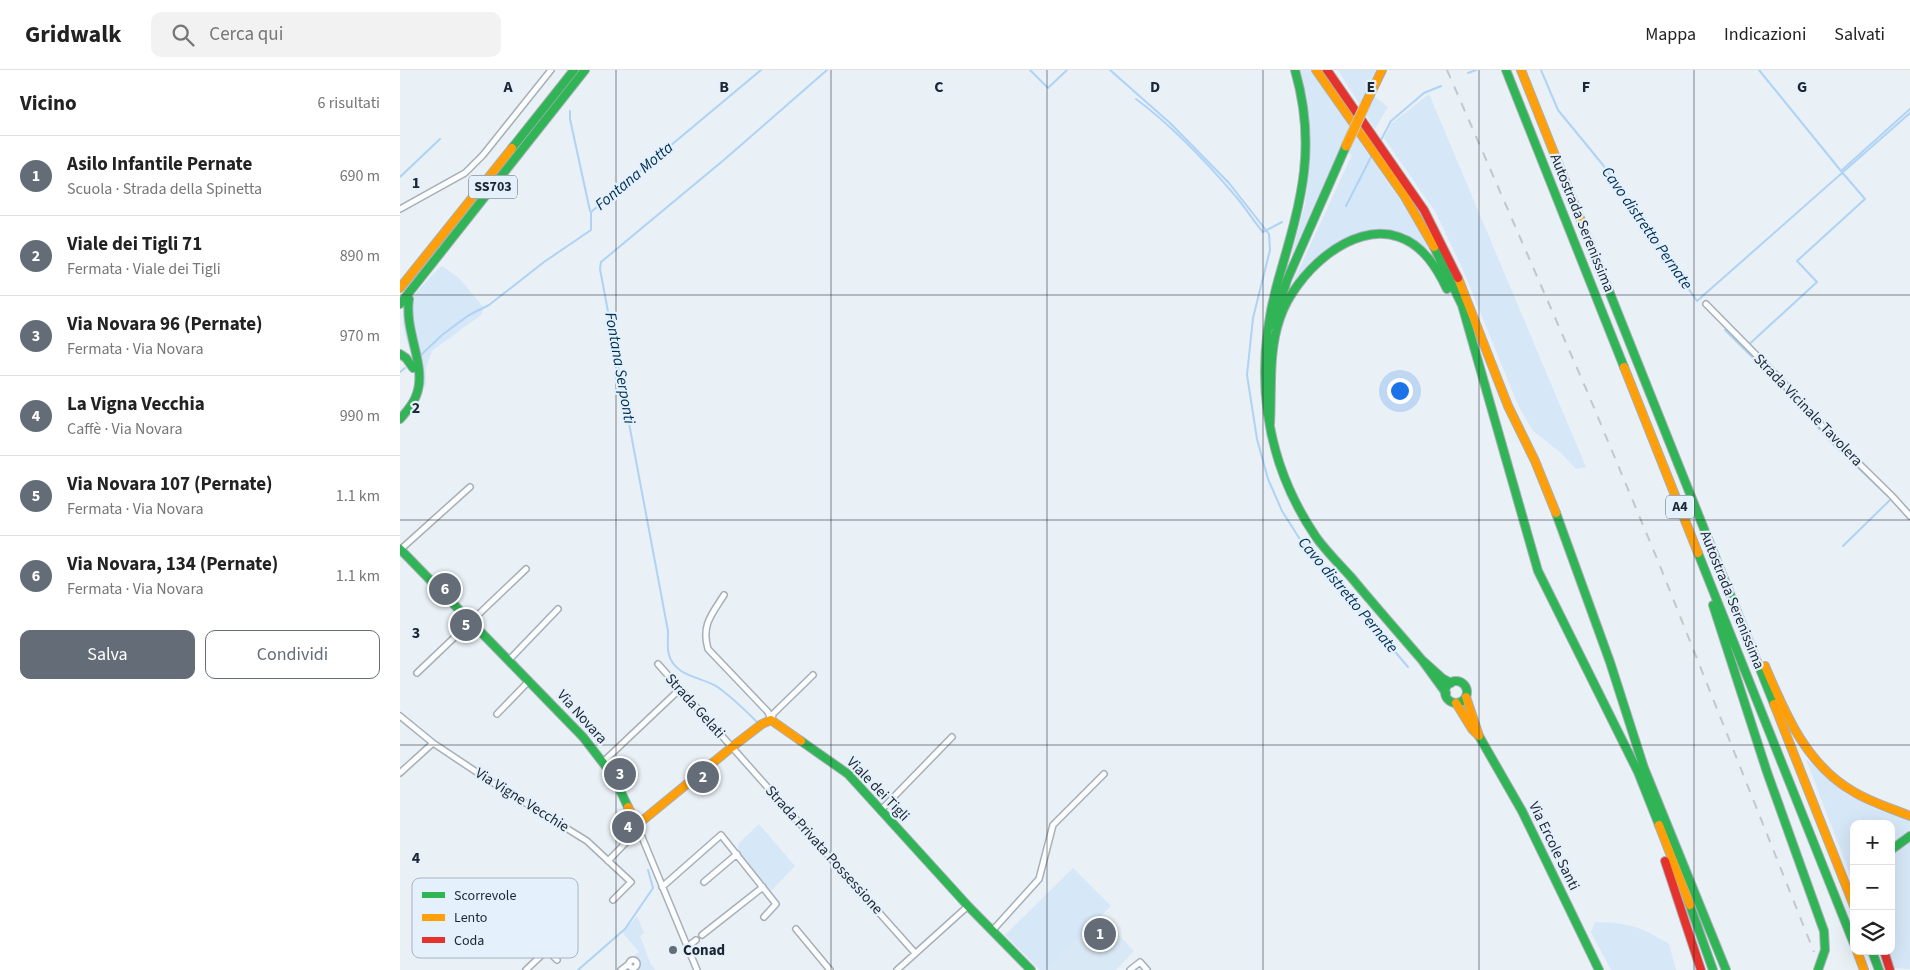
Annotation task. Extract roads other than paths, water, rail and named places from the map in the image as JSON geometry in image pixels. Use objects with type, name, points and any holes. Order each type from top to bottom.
[{"type":"main road","name":"SS703","points":[[400,288],[574,70]]},
{"type":"main road","name":"SS703","points":[[400,304],[585,70]]},
{"type":"main road","points":[[1295,70],[1305,120],[1306,169],[1298,213],[1268,322],[1264,355],[1264,382],[1278,461],[1299,510],[1317,538],[1422,660],[1446,692],[1450,701],[1462,702],[1466,698],[1467,692],[1464,684],[1457,681],[1451,683],[1447,687],[1446,692]]},
{"type":"main road","points":[[1316,70],[1424,210],[1459,280],[1508,406],[1535,461],[1568,544],[1610,662],[1651,796],[1713,970]]},
{"type":"main road","points":[[1326,70],[1354,108]]},
{"type":"main road","points":[[1333,70],[1443,263],[1462,305],[1538,571],[1651,796],[1726,970]]},
{"type":"main road","points":[[1270,424],[1267,364],[1272,328],[1287,280],[1382,70]]},
{"type":"main road","name":"Autostrada Serenissima","points":[[1506,70],[1850,934]]},
{"type":"main road","name":"Autostrada Serenissima","points":[[1521,70],[1850,896]]},
{"type":"main road","points":[[1270,424],[1273,361],[1280,318],[1292,294],[1318,262],[1353,240],[1386,234],[1398,236],[1420,250],[1440,273],[1476,352]]},
{"type":"main road","name":"SS703","points":[[419,380],[418,371],[404,335],[401,318],[405,304],[430,267]]},
{"type":"main road","points":[[400,354],[408,360],[419,380],[419,387],[414,400],[400,419]]},
{"type":"main road","name":"Via Novara","points":[[400,549],[584,737],[621,788],[638,823]]},
{"type":"main road","points":[[1707,575],[1715,613],[1746,708],[1824,931],[1824,956],[1818,970]]},
{"type":"main road","points":[[1731,599],[1752,632],[1792,727],[1807,751],[1827,773],[1847,788],[1874,803],[1910,816]]},
{"type":"main road","points":[[1422,660],[1442,678],[1451,683]]},
{"type":"main road","name":"Via Ercole Santi","points":[[1466,698],[1479,736],[1522,811],[1598,970]]},
{"type":"main road","name":"Via Ercole Santi","points":[[1456,703],[1472,729],[1479,736]]},
{"type":"main road","points":[[638,823],[762,724],[772,720]]},
{"type":"main road","name":"Viale dei Tigli","points":[[772,720],[848,774],[968,906],[1031,970]]},
{"type":"main road","points":[[1651,796],[1656,833],[1701,970]]},
{"type":"main road","points":[[1895,847],[1910,836]]},
{"type":"main road","points":[[1858,955],[1864,970]]},
{"type":"main road","points":[[1873,955],[1879,970]]},
{"type":"main road","points":[[1885,955],[1890,970]]},
{"type":"street","points":[[400,209],[464,173],[483,155],[551,70]]},
{"type":"street","name":"Strada Vicinale Tavolera","points":[[1706,304],[1910,516]]},
{"type":"street","points":[[400,549],[470,487]]},
{"type":"street","points":[[417,673],[526,569]]},
{"type":"street","points":[[724,595],[708,620],[705,630],[704,637],[708,649],[768,712],[772,720]]},
{"type":"street","points":[[509,660],[558,609]]},
{"type":"street","name":"Strada Gelati","points":[[658,664],[732,748]]},
{"type":"street","points":[[772,720],[773,714],[813,675]]},
{"type":"street","points":[[497,714],[529,681]]},
{"type":"street","points":[[603,762],[680,689]]},
{"type":"street","name":"Via Vigne Vecchie","points":[[400,716],[433,743],[587,841],[631,882],[614,900]]},
{"type":"street","points":[[881,810],[952,737]]},
{"type":"street","points":[[400,773],[433,743]]},
{"type":"street","name":"Strada Privata Possessione","points":[[732,748],[915,953]]},
{"type":"street","points":[[992,931],[1039,879],[1052,825],[1104,774]]},
{"type":"street","points":[[608,861],[638,823]]},
{"type":"street","name":"Via Novara","points":[[638,823],[662,887],[697,970]]},
{"type":"street","points":[[662,887],[721,835],[776,904],[764,917]]},
{"type":"street","points":[[704,882],[736,854]]},
{"type":"street","points":[[702,935],[763,887]]},
{"type":"street","points":[[897,970],[968,906]]},
{"type":"street","points":[[796,929],[830,970]]},
{"type":"street","points":[[687,947],[696,940]]},
{"type":"street","points":[[526,970],[539,958]]},
{"type":"street","points":[[1130,970],[1140,962],[1147,970]]},
{"type":"street","points":[[621,970],[629,964]]},
{"type":"waterway","name":"Fontana Motta","points":[[421,355],[442,335],[469,315],[489,305],[544,262],[591,230],[591,212],[761,70]]},
{"type":"waterway","name":"Fontana Serponti","points":[[757,722],[732,698],[716,686],[682,672],[672,662],[669,655],[668,631],[600,269],[601,262],[725,159],[827,70]]},
{"type":"waterway","name":"Cavo distretto Pernate","points":[[1030,70],[1048,88],[1067,70]]},
{"type":"waterway","name":"Cavo distretto Pernate","points":[[1110,70],[1170,123],[1229,183],[1269,234],[1270,250],[1253,318],[1247,375],[1257,439],[1268,479],[1282,511],[1303,544],[1408,667]]},
{"type":"waterway","name":"Cavo distretto Pernate","points":[[1468,73],[1476,70]]},
{"type":"waterway","name":"Cavo distretto Pernate","points":[[1541,70],[1558,110],[1603,165],[1697,301],[1910,113]]},
{"type":"waterway","name":"Cavo distretto Pernate","points":[[1759,70],[1841,171]]},
{"type":"waterway","name":"Cavo distretto Pernate","points":[[1381,140],[1391,121],[1424,93],[1441,86]]},
{"type":"waterway","name":"Cavo distretto Pernate","points":[[1136,99],[1163,121],[1203,160],[1238,199],[1263,232],[1282,222]]},
{"type":"waterway","name":"Cavo distretto Pernate","points":[[1843,546],[1891,499],[1832,443],[1770,374],[1744,349],[1817,282],[1797,261],[1865,199],[1841,171],[1910,109]]},
{"type":"waterway","name":"Fontana Serponti","points":[[570,111],[570,119],[590,211]]},
{"type":"waterway","points":[[400,177],[440,139]]},
{"type":"waterway","name":"Cavo distretto Pernate","points":[[1346,206],[1371,157]]},
{"type":"waterway","name":"Cavo distretto Pernate","points":[[1725,330],[1744,349]]},
{"type":"waterway","name":"Fontana Motta","points":[[400,372],[405,368]]},
{"type":"waterway","name":"Fontana Serponti","points":[[578,970],[625,929],[653,888],[648,870]]},
{"type":"railway","points":[[1447,70],[1587,391],[1658,561],[1814,952]]},
{"type":"place","name":"Via Novara, 134 (Pernate)","points":[[445,589]]},
{"type":"place","name":"Via Novara 107 (Pernate)","points":[[466,625]]},
{"type":"place","name":"Via Novara 96 (Pernate)","points":[[620,774]]},
{"type":"place","name":"Viale dei Tigli 71","points":[[703,777]]},
{"type":"place","name":"La Vigna Vecchia","points":[[628,827]]},
{"type":"place","name":"Asilo Infantile Pernate","points":[[1100,934]]},
{"type":"place","name":"Conad","points":[[673,950]]}]
